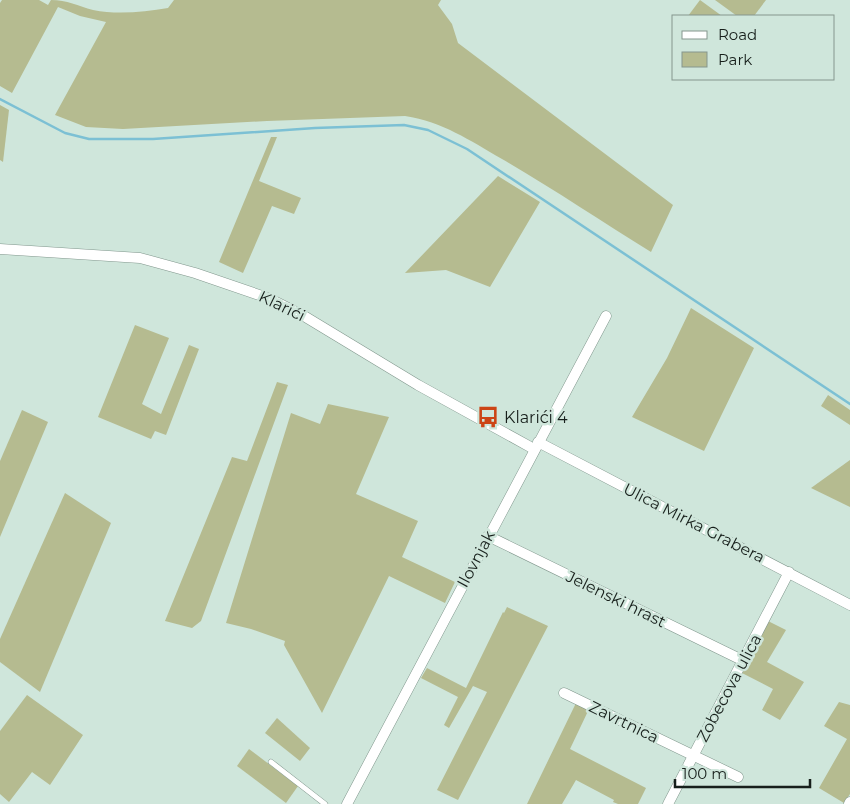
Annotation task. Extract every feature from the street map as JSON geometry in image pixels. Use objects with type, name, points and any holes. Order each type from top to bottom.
[{"type":"street","name":"Klarići","points":[[0,248],[140,258],[195,273],[268,298],[304,316],[418,385],[536,445]]},
{"type":"street","name":"Ilovnjak","points":[[347,804],[606,316]]},
{"type":"street","name":"Ulica Mirka Grabera","points":[[536,445],[789,572],[850,605]]},
{"type":"street","name":"Jelenski hrast","points":[[488,536],[744,661]]},
{"type":"street","name":"Zobecova ulica","points":[[668,804],[789,572]]},
{"type":"street","name":"Zavrtnica","points":[[564,693],[738,777]]},
{"type":"lane","points":[[271,762],[325,804]]},
{"type":"green space","points":[[2,0],[39,0],[48,5],[51,0],[57,0],[102,12],[121,13],[168,8],[174,0],[441,0],[438,5],[452,24],[458,43],[673,205],[651,252],[539,181],[467,139],[444,127],[405,116],[123,129],[86,127],[55,115],[106,22],[80,16],[58,7],[12,93],[0,86],[0,3]]},
{"type":"green space","points":[[700,0],[721,15],[689,15]]},
{"type":"green space","points":[[715,0],[766,0],[755,15],[736,15]]},
{"type":"green space","points":[[0,105],[9,110],[3,162],[0,160]]},
{"type":"green space","points":[[271,137],[277,137],[259,181],[301,198],[294,214],[272,206],[243,273],[219,262]]},
{"type":"green space","points":[[498,176],[540,202],[490,287],[446,270],[405,273]]},
{"type":"green space","points":[[691,308],[754,348],[704,451],[632,417],[667,358]]},
{"type":"green space","points":[[135,325],[169,338],[142,404],[161,414],[189,345],[199,349],[166,435],[155,431],[151,439],[98,417]]},
{"type":"green space","points":[[277,382],[288,385],[201,621],[192,628],[165,621],[232,457],[247,461]]},
{"type":"green space","points":[[828,395],[850,410],[850,425],[821,406]]},
{"type":"green space","points":[[328,404],[389,417],[356,494],[418,521],[402,557],[455,582],[445,603],[389,576],[322,713],[284,645],[285,641],[251,629],[226,623],[291,413],[320,424]]},
{"type":"green space","points":[[22,410],[48,422],[0,537],[0,461]]},
{"type":"green space","points":[[850,460],[850,507],[811,488]]},
{"type":"green space","points":[[65,493],[111,523],[40,692],[0,662],[0,639]]},
{"type":"green space","points":[[507,607],[548,626],[458,800],[437,790],[487,692],[473,686],[449,728],[444,725],[458,697],[421,678],[427,668],[466,688]]},
{"type":"green space","points":[[768,621],[786,630],[767,662],[804,682],[780,720],[762,710],[773,689],[742,673]]},
{"type":"green space","points":[[27,695],[83,735],[50,785],[32,772],[9,802],[0,794],[0,731]]},
{"type":"green space","points":[[839,702],[850,705],[850,794],[844,803],[819,788],[847,739],[824,726]]},
{"type":"green space","points":[[576,703],[589,709],[570,749],[646,788],[638,804],[618,804],[576,780],[562,804],[527,804]]},
{"type":"green space","points":[[277,718],[310,748],[300,761],[265,733]]},
{"type":"green space","points":[[249,749],[298,786],[286,803],[237,766]]},
{"type":"waterway","points":[[0,99],[65,133],[89,139],[153,139],[315,128],[404,125],[428,130],[467,149],[850,404]]},
{"type":"place","name":"Klarići 4","points":[[488,417]]}]
